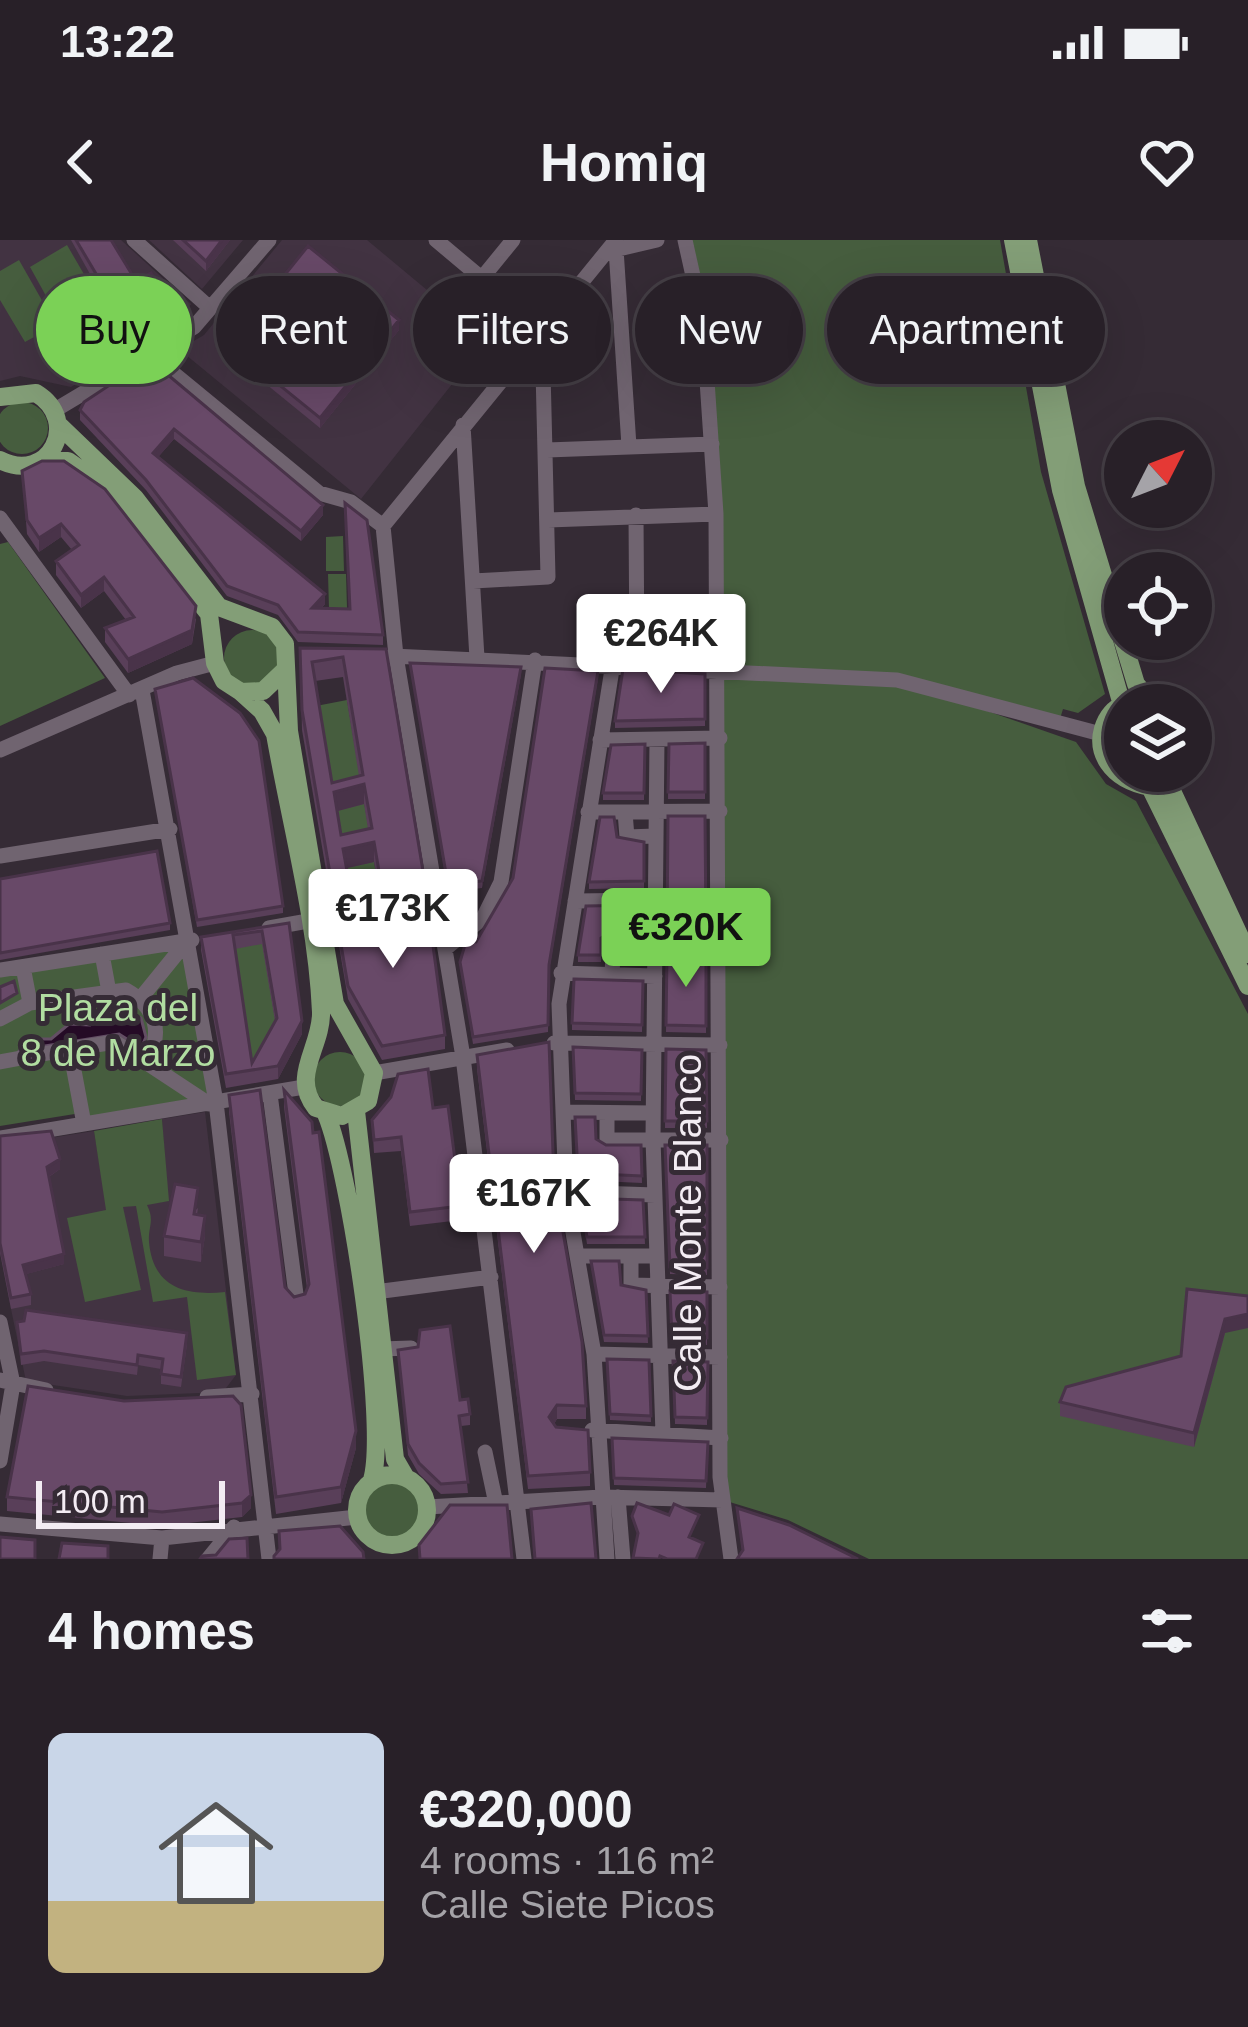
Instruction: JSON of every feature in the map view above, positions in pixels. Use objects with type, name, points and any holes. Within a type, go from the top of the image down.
[{"type":"main road","points":[[1013,240],[1061,490],[1115,684]]},
{"type":"main road","points":[[1028,240],[1076,486],[1136,684]]},
{"type":"main road","points":[[0,398],[36,393],[135,497],[219,607],[280,634],[321,1005],[321,1034],[304,1087],[326,1114],[342,1151],[378,1452],[372,1480],[359,1496],[357,1517],[381,1551],[409,1550],[424,1526],[427,1507],[417,1485],[406,1478],[394,1459],[356,1111]]},
{"type":"main road","points":[[43,461],[56,446],[58,418]]},
{"type":"main road","points":[[0,460],[22,467],[68,461],[114,493],[209,614],[215,658],[224,681],[262,711],[274,734],[334,1004],[374,1073],[368,1101],[356,1111],[326,1114]]},
{"type":"main road","points":[[215,658],[224,633],[252,620]]},
{"type":"main road","points":[[241,692],[273,686],[286,661]]},
{"type":"main road","points":[[1104,730],[1104,754]]},
{"type":"main road","points":[[1169,792],[1248,986]]},
{"type":"main road","points":[[1170,792],[1248,954]]},
{"type":"main road","points":[[310,1059],[338,1045],[359,1052]]},
{"type":"main road","points":[[372,1480],[406,1478]]},
{"type":"street","points":[[134,240],[210,308]]},
{"type":"street","points":[[192,328],[269,240]]},
{"type":"street","points":[[436,240],[480,276]]},
{"type":"street","points":[[484,276],[513,240]]},
{"type":"street","points":[[588,276],[613,247],[658,240]]},
{"type":"street","name":"Calle Monte Blanco","points":[[685,240],[703,321],[716,514],[721,1438],[731,1559]]},
{"type":"street","points":[[613,247],[629,446]]},
{"type":"street","points":[[58,418],[107,384]]},
{"type":"street","points":[[187,384],[320,493],[351,502],[383,526]]},
{"type":"street","points":[[497,384],[383,526],[396,656],[463,1057],[521,1501],[524,1559]]},
{"type":"street","points":[[473,581],[548,578],[544,384]]},
{"type":"street","points":[[463,425],[477,658]]},
{"type":"street","points":[[547,450],[712,444]]},
{"type":"street","points":[[548,520],[716,514]]},
{"type":"street","points":[[636,515],[637,664]]},
{"type":"street","points":[[0,518],[136,692],[170,829],[212,1103],[269,1559]]},
{"type":"street","points":[[286,661],[310,652]]},
{"type":"street","points":[[373,654],[897,680],[1101,734]]},
{"type":"street","points":[[0,750],[215,658]]},
{"type":"street","points":[[445,949],[483,918],[501,882],[535,660]]},
{"type":"street","points":[[613,663],[561,973],[560,1042],[566,1192],[595,1354],[598,1430],[623,1559]]},
{"type":"street","points":[[600,740],[720,738]]},
{"type":"street","points":[[657,740],[653,1139],[663,1434]]},
{"type":"street","points":[[588,812],[720,811]]},
{"type":"street","points":[[626,812],[627,837],[655,836]]},
{"type":"street","points":[[0,856],[170,829]]},
{"type":"street","points":[[575,901],[656,900]]},
{"type":"street","points":[[412,904],[435,901]]},
{"type":"street","points":[[248,931],[342,915]]},
{"type":"street","points":[[0,970],[207,938]]},
{"type":"street","points":[[140,999],[187,941]]},
{"type":"street","points":[[612,976],[614,950],[720,949]]},
{"type":"street","points":[[103,954],[109,992]]},
{"type":"street","points":[[23,967],[30,1004]]},
{"type":"street","points":[[561,973],[655,976]]},
{"type":"street","points":[[0,1019],[30,1004],[126,990],[140,999],[158,1036],[146,1062]]},
{"type":"street","points":[[0,1062],[116,1042],[212,1103]]},
{"type":"street","points":[[541,1045],[720,1045]]},
{"type":"street","points":[[374,1073],[521,1048]]},
{"type":"street","points":[[70,1049],[84,1124]]},
{"type":"street","points":[[0,1138],[304,1087]]},
{"type":"street","points":[[270,1094],[297,1302]]},
{"type":"street","points":[[562,1112],[653,1113]]},
{"type":"street","points":[[607,1113],[607,1140],[721,1140]]},
{"type":"street","points":[[566,1192],[655,1195]]},
{"type":"street","points":[[579,1256],[657,1256]]},
{"type":"street","points":[[631,1256],[631,1285],[720,1287]]},
{"type":"street","points":[[375,1292],[491,1277]]},
{"type":"street","points":[[0,1322],[6,1382],[0,1461]]},
{"type":"street","points":[[382,1349],[411,1348]]},
{"type":"street","points":[[595,1354],[720,1357]]},
{"type":"street","points":[[6,1382],[57,1392]]},
{"type":"street","points":[[188,1399],[251,1394]]},
{"type":"street","points":[[580,1430],[721,1438]]},
{"type":"street","points":[[485,1452],[496,1504]]},
{"type":"street","points":[[607,1559],[610,1497]]},
{"type":"street","points":[[427,1507],[610,1497],[723,1500]]},
{"type":"street","points":[[0,1524],[162,1538],[234,1526],[357,1517]]},
{"type":"street","points":[[208,1559],[234,1526]]},
{"type":"street","points":[[160,1559],[162,1538]]},
{"type":"shaded area","points":[[0,240],[121,240],[160,276],[36,276],[36,379],[20,376],[0,381]]},
{"type":"shaded area","points":[[149,240],[243,240],[202,289]]},
{"type":"shaded area","points":[[282,240],[367,240],[413,278],[413,384],[452,384],[361,499],[221,384],[389,384],[389,276],[252,276]]},
{"type":"shaded area","points":[[216,320],[216,380],[192,360],[192,342]]},
{"type":"shaded area","points":[[113,1010],[141,1018],[146,1037],[141,1048],[119,1034],[20,1050],[30,1039],[51,1039],[69,1024],[90,1025]]},
{"type":"shaded area","points":[[205,1112],[236,1375],[223,1392],[127,1396],[26,1381],[11,1309],[0,1146],[94,1131],[107,1209],[168,1201],[162,1119]]},
{"type":"green space","points":[[685,240],[1000,240],[1006,276],[827,276],[827,384],[1025,384],[1041,472],[1104,695],[1078,713],[1063,709],[1059,722],[921,688],[1076,742],[1104,781],[1104,792],[1120,792],[1136,801],[1248,1014],[1248,1559],[869,1559],[788,1520],[723,1500],[720,669],[706,384],[803,384],[803,276],[693,276]]},
{"type":"green space","points":[[67,245],[85,276],[36,278],[30,267]]},
{"type":"green space","points":[[19,260],[36,290],[36,336],[25,342],[0,300],[0,271]]},
{"type":"green space","points":[[12,404],[32,404],[46,418],[46,438],[32,452],[12,452],[-1,439],[-1,417]]},
{"type":"green space","points":[[343,536],[344,571],[326,571],[326,537]]},
{"type":"green space","points":[[8,542],[105,678],[0,726],[0,544]]},
{"type":"green space","points":[[328,574],[346,574],[347,608],[329,609]]},
{"type":"green space","points":[[252,630],[272,638],[280,658],[272,678],[252,686],[232,678],[224,658],[232,638]]},
{"type":"green space","points":[[347,700],[381,903],[349,908],[316,706]]},
{"type":"green space","points":[[261,935],[277,1031],[252,1076],[232,941]]},
{"type":"green space","name":"Plaza del 8 de Marzo","points":[[187,941],[209,1104],[84,1124],[81,1113],[0,1126],[0,970]]},
{"type":"green space","points":[[340,1052],[359,1060],[367,1079],[359,1098],[340,1106],[321,1098],[313,1079],[321,1060]]},
{"type":"green space","points":[[162,1119],[169,1201],[147,1205],[152,1258],[174,1286],[225,1292],[236,1375],[197,1380],[187,1297],[153,1302],[136,1206],[123,1207],[141,1290],[85,1302],[67,1218],[106,1210],[94,1131]]},
{"type":"green space","points":[[393,1483],[413,1491],[421,1511],[413,1531],[393,1539],[373,1531],[365,1511],[373,1491]]},
{"type":"building","points":[[76,240],[111,240],[133,276],[97,276]]},
{"type":"building","points":[[183,240],[222,240],[206,261]]},
{"type":"building","points":[[308,246],[345,276],[284,276]]},
{"type":"building","points":[[389,312],[399,320],[389,332]]},
{"type":"building","points":[[111,384],[179,384],[323,505],[301,531],[174,429],[153,453],[325,594],[312,608],[350,609],[345,503],[367,520],[383,635],[298,632],[278,605],[227,586],[146,480],[80,410]]},
{"type":"building","points":[[278,384],[347,384],[320,418]]},
{"type":"building","points":[[42,461],[64,461],[105,489],[196,606],[192,630],[128,659],[105,628],[134,617],[104,577],[81,595],[56,561],[79,545],[61,524],[39,538],[27,520],[22,471]]},
{"type":"building","points":[[300,648],[386,649],[423,871],[380,877],[374,842],[343,849],[349,882],[332,885],[302,710]],"holes":[[[343,657],[363,775],[332,783],[312,662]],[[364,784],[372,828],[341,835],[334,792]]]},
{"type":"building","points":[[410,663],[521,667],[482,881],[448,885]]},
{"type":"building","points":[[545,668],[598,671],[549,965],[548,1025],[473,1037],[460,962],[466,941],[476,942],[513,878]]},
{"type":"building","points":[[623,669],[705,674],[705,719],[615,721]]},
{"type":"building","points":[[193,678],[240,713],[259,741],[283,906],[197,920],[155,689]]},
{"type":"building","points":[[705,743],[705,792],[668,792],[669,744]]},
{"type":"building","points":[[645,744],[644,793],[603,793],[611,745]]},
{"type":"building","points":[[668,816],[705,816],[706,930],[667,931]]},
{"type":"building","points":[[600,817],[614,817],[617,837],[644,842],[644,881],[589,882]]},
{"type":"building","points":[[157,851],[170,923],[0,953],[0,879]]},
{"type":"building","points":[[427,901],[445,1035],[382,1046],[348,986],[336,915]]},
{"type":"building","points":[[643,905],[643,931],[612,931],[601,938],[601,955],[578,955],[586,906]]},
{"type":"building","points":[[289,923],[302,1021],[278,1066],[226,1074],[201,937]],"holes":[[[262,931],[277,1018],[252,1063],[233,935]]]},
{"type":"building","points":[[706,954],[706,1026],[666,1025],[667,955]]},
{"type":"building","points":[[574,979],[643,981],[642,1025],[572,1023]]},
{"type":"building","points":[[14,981],[17,993],[0,1003],[0,987]]},
{"type":"building","points":[[549,1042],[554,1180],[582,1342],[586,1406],[557,1405],[549,1417],[556,1427],[588,1430],[590,1472],[528,1476],[477,1055]]},
{"type":"building","points":[[573,1047],[642,1050],[641,1094],[575,1093]]},
{"type":"building","points":[[666,1049],[706,1050],[707,1121],[665,1121]]},
{"type":"building","points":[[428,1069],[433,1108],[448,1106],[461,1206],[410,1212],[401,1137],[374,1140],[372,1120],[391,1097],[398,1074]]},
{"type":"building","points":[[260,1090],[285,1287],[294,1297],[305,1294],[309,1284],[284,1090],[312,1122],[313,1133],[319,1132],[356,1431],[341,1487],[276,1497],[229,1095]]},
{"type":"building","points":[[575,1117],[595,1117],[596,1139],[606,1145],[641,1145],[642,1176],[578,1173]]},
{"type":"building","points":[[51,1131],[60,1159],[47,1167],[64,1254],[23,1265],[31,1294],[11,1298],[0,1243],[0,1136]]},
{"type":"building","points":[[665,1145],[707,1145],[707,1268],[670,1267]]},
{"type":"building","points":[[175,1184],[198,1188],[194,1214],[205,1216],[201,1242],[164,1236]]},
{"type":"building","points":[[580,1198],[643,1200],[645,1237],[587,1237]]},
{"type":"building","points":[[591,1261],[619,1261],[621,1285],[646,1290],[648,1336],[604,1335]]},
{"type":"building","points":[[1187,1289],[1248,1296],[1248,1314],[1225,1319],[1194,1433],[1060,1402],[1066,1387],[1181,1356]]},
{"type":"building","points":[[670,1291],[707,1292],[707,1338],[672,1337]]},
{"type":"building","points":[[26,1310],[187,1333],[181,1377],[161,1374],[163,1359],[138,1355],[137,1365],[44,1351],[21,1354],[17,1322],[24,1321]]},
{"type":"building","points":[[450,1326],[460,1400],[468,1399],[470,1414],[459,1416],[468,1482],[441,1484],[419,1463],[408,1444],[398,1350],[418,1347],[420,1330]]},
{"type":"building","points":[[607,1359],[649,1360],[651,1416],[610,1414]]},
{"type":"building","points":[[673,1361],[708,1362],[707,1418],[675,1417]]},
{"type":"building","points":[[28,1386],[124,1401],[233,1396],[241,1405],[251,1495],[242,1503],[162,1512],[7,1497]]},
{"type":"building","points":[[612,1438],[708,1442],[706,1481],[614,1478]]},
{"type":"building","points":[[591,1503],[596,1559],[535,1559],[531,1509]]},
{"type":"building","points":[[637,1503],[669,1515],[674,1504],[699,1515],[689,1537],[703,1543],[696,1559],[633,1558],[638,1533],[632,1516]]},
{"type":"building","points":[[450,1505],[507,1505],[512,1559],[420,1559],[419,1545]]},
{"type":"building","points":[[737,1508],[789,1525],[858,1559],[737,1559],[743,1550]]},
{"type":"building","points":[[340,1526],[364,1559],[274,1559],[280,1549],[279,1531]]},
{"type":"building","points":[[0,1537],[35,1540],[35,1559],[0,1559]]},
{"type":"building","points":[[247,1538],[248,1559],[200,1559],[216,1555],[229,1539]]},
{"type":"building","points":[[62,1543],[108,1546],[108,1559],[59,1559]]}]
